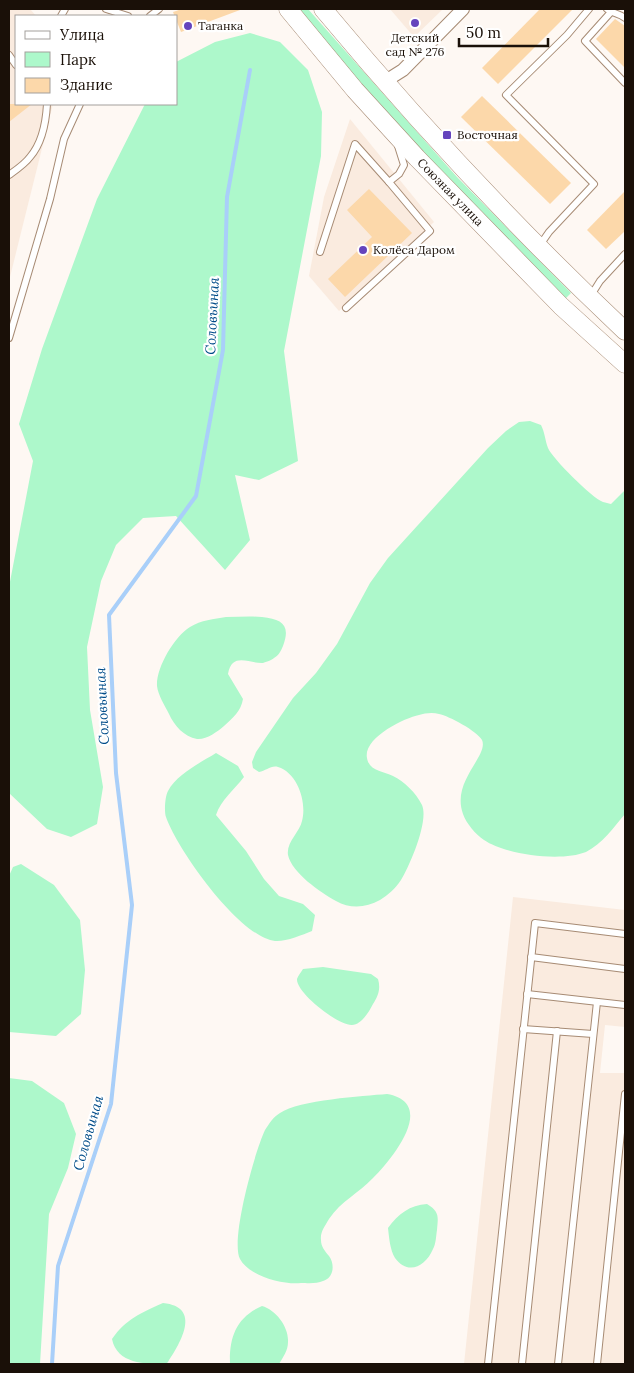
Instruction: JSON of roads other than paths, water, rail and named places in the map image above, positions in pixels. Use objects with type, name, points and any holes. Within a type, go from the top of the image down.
[{"type":"main road","name":"Союзная улица","points":[[288,9],[355,90],[394,133],[561,306],[625,364]]},
{"type":"main road","name":"Союзная улица","points":[[324,9],[384,82],[538,248],[625,331]]},
{"type":"street","points":[[384,82],[403,70],[463,9]]},
{"type":"lane","points":[[106,9],[125,15]]},
{"type":"lane","points":[[538,248],[549,232],[594,184],[506,95],[590,9]]},
{"type":"lane","points":[[625,18],[620,13],[609,10],[585,41],[625,83]]},
{"type":"lane","points":[[9,175],[30,157],[41,138],[47,105]]},
{"type":"lane","points":[[9,338],[11,321],[50,198],[64,139],[80,105]]},
{"type":"lane","points":[[390,182],[400,174],[404,164],[394,133]]},
{"type":"lane","points":[[320,252],[355,144],[390,182],[430,231],[346,308]]},
{"type":"lane","points":[[590,298],[600,282],[625,254]]},
{"type":"lane","points":[[488,1364],[535,923],[625,934]]},
{"type":"lane","points":[[531,957],[625,969]]},
{"type":"lane","points":[[527,994],[625,1005]]},
{"type":"lane","points":[[558,1364],[597,1002]]},
{"type":"lane","points":[[524,1029],[593,1034]]},
{"type":"lane","points":[[522,1364],[557,1031]]},
{"type":"lane","points":[[597,1364],[625,1094]]},
{"type":"waterway","name":"Соловьиная","points":[[52,1364],[58,1266],[111,1104],[132,905],[116,773],[109,615],[196,496],[223,350],[227,197],[250,70]]},
{"type":"place","name":"Детский сад № 276","points":[[415,23]]},
{"type":"place","name":"Таганка","points":[[188,26]]},
{"type":"place","name":"Восточная","points":[[447,135]]},
{"type":"place","name":"Колёса Даром","points":[[363,250]]}]
